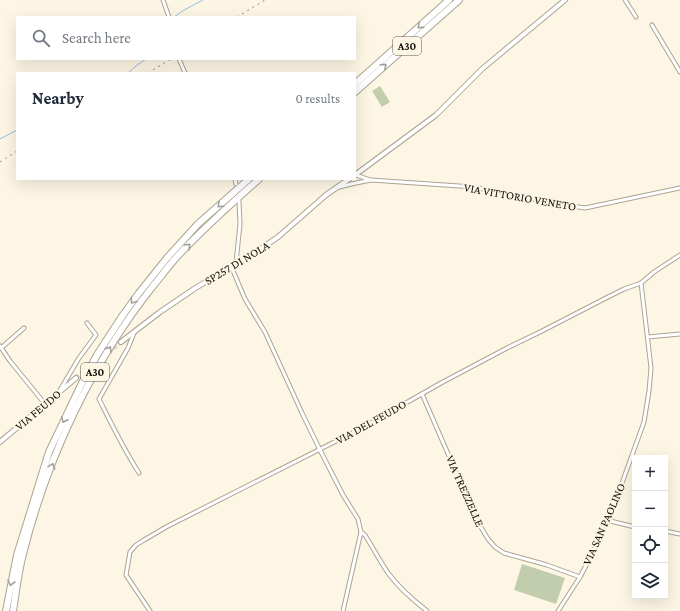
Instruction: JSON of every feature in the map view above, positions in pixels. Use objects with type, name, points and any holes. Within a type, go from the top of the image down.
[{"type":"highway","name":"A30","points":[[356,83],[449,0]]},
{"type":"highway","name":"A30","points":[[356,91],[459,0]]},
{"type":"highway","name":"A30","points":[[6,611],[17,555],[49,452],[97,355],[123,315],[167,258],[198,224],[248,180]]},
{"type":"highway","name":"A30","points":[[13,611],[23,556],[38,504],[56,454],[86,387],[127,321],[173,261],[203,230],[258,180]]},
{"type":"street","points":[[163,0],[169,16]]},
{"type":"street","points":[[356,174],[436,115],[475,75],[564,0]]},
{"type":"street","points":[[625,0],[636,17]]},
{"type":"street","points":[[652,26],[680,72]]},
{"type":"street","points":[[179,60],[185,72]]},
{"type":"street","points":[[364,169],[362,174],[365,178]]},
{"type":"street","points":[[356,175],[371,180]]},
{"type":"street","points":[[234,180],[236,184]]},
{"type":"street","name":"SP257 DI NOLA","points":[[121,342],[160,312],[194,289],[278,237],[313,206],[347,180]]},
{"type":"street","name":"VIA VITTORIO VENETO","points":[[335,188],[371,180],[474,187],[585,208],[680,188]]},
{"type":"street","points":[[236,263],[240,224],[239,201]]},
{"type":"street","points":[[422,394],[448,379],[594,304],[624,289],[641,283],[654,272],[680,255]]},
{"type":"street","points":[[231,266],[246,299],[265,332],[320,450],[343,495],[358,519],[361,532],[343,611]]},
{"type":"street","name":"VIA SAN PAOLINO","points":[[558,611],[580,578],[593,552],[622,483],[644,422],[651,368],[641,283]]},
{"type":"street","points":[[59,392],[79,358],[96,335],[87,323]]},
{"type":"street","points":[[24,328],[0,347],[45,404]]},
{"type":"street","points":[[135,331],[128,348],[99,399],[115,433],[139,473]]},
{"type":"street","points":[[648,337],[680,334]]},
{"type":"street","name":"VIA FEUDO","points":[[0,442],[76,378]]},
{"type":"street","name":"VIA DEL FEUDO","points":[[150,611],[126,575],[130,552],[136,545],[168,526],[362,428],[422,394]]},
{"type":"street","name":"VIA TREZZELLE","points":[[422,394],[470,509],[488,539],[495,547],[504,553],[547,565],[580,578]]},
{"type":"street","points":[[606,520],[632,525]]},
{"type":"street","points":[[361,532],[365,535],[388,574],[396,584],[427,611]]},
{"type":"street","points":[[668,532],[680,534]]},
{"type":"green space","points":[[380,86],[390,102],[382,107],[372,91]]},
{"type":"green space","points":[[522,564],[565,578],[556,604],[514,590]]},
{"type":"waterway","points":[[175,16],[203,0]]},
{"type":"waterway","points":[[129,72],[145,60]]},
{"type":"waterway","points":[[0,139],[16,131]]},
{"type":"tunnel","points":[[109,352],[121,342]]},
{"type":"tunnel","points":[[76,378],[88,368]]},
{"type":"railway","points":[[239,16],[265,0]]},
{"type":"railway","points":[[150,72],[169,60]]},
{"type":"railway","points":[[0,162],[16,152]]}]
